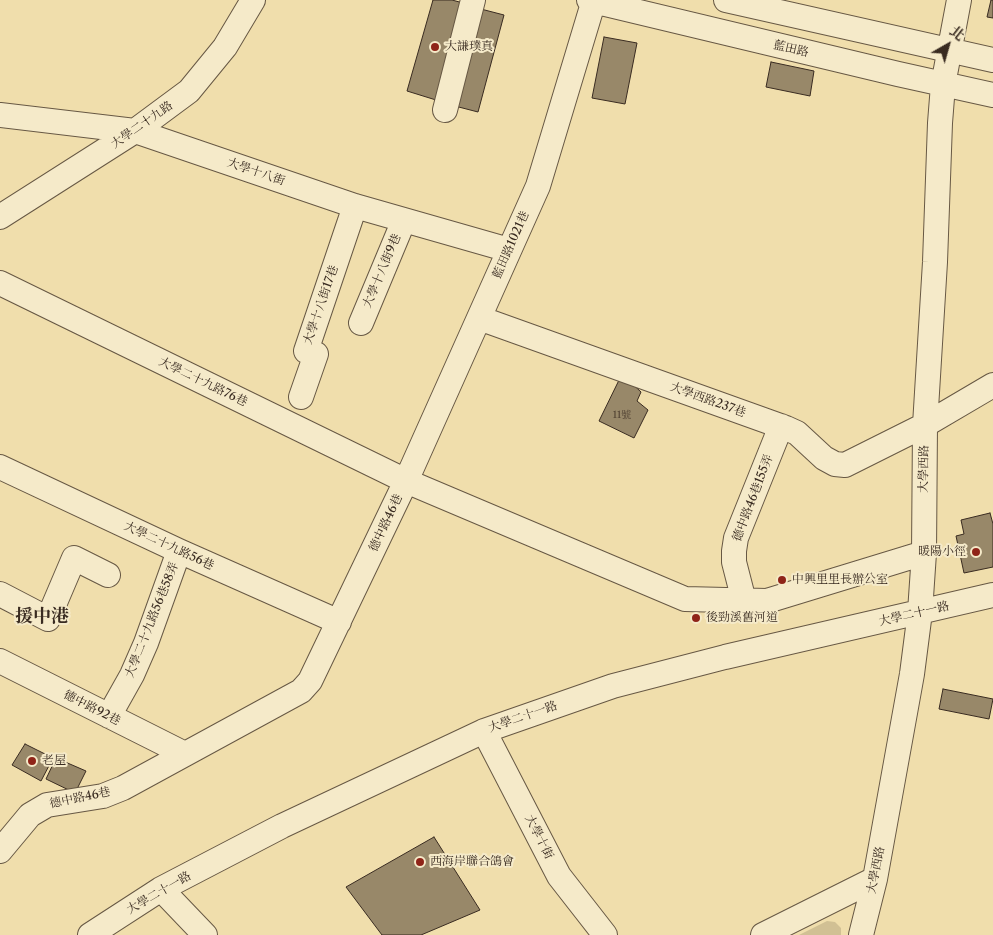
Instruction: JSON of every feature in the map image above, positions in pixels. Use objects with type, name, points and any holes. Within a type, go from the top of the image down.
[{"type":"street","name":"大學二十九路","points":[[0,217],[135,131],[189,91],[225,47],[253,0]]},
{"type":"street","points":[[445,110],[474,0]]},
{"type":"street","name":"藍田路","points":[[592,0],[993,95]]},
{"type":"street","name":"藍田路1021巷","points":[[406,481],[538,186],[592,0]]},
{"type":"street","points":[[726,0],[993,60]]},
{"type":"street","name":"大學西路","points":[[861,935],[875,879],[913,668],[920,612],[924,553],[925,425],[944,84],[959,0]]},
{"type":"street","name":"大學十八街","points":[[0,115],[135,131],[355,206],[509,250]]},
{"type":"street","name":"大學十八街17巷","points":[[301,397],[316,354],[306,351],[355,206]]},
{"type":"street","name":"大學十八街9巷","points":[[361,323],[404,220]]},
{"type":"street","name":"大學二十九路76巷","points":[[0,283],[406,481]]},
{"type":"street","name":"大學西路237巷","points":[[479,318],[781,426],[797,433],[834,464],[845,465],[925,425],[993,385]]},
{"type":"street","name":"德中路46巷155弄","points":[[744,601],[734,562],[735,545],[781,426]]},
{"type":"street","name":"大學二十九路56巷","points":[[0,467],[179,551],[339,622]]},
{"type":"street","name":"德中路46巷","points":[[2,846],[30,815],[47,805],[103,796],[123,788],[301,691],[310,681],[406,481],[685,599],[768,601],[924,553]]},
{"type":"street","name":"大學二十九路56巷58弄","points":[[109,716],[132,675],[146,643],[179,551]]},
{"type":"street","points":[[0,594],[48,619],[74,558],[108,575]]},
{"type":"street","name":"大學二十一路","points":[[90,935],[161,889],[282,826],[484,731],[613,686],[725,657],[993,595]]},
{"type":"street","name":"德中路92巷","points":[[0,661],[185,754]]},
{"type":"street","name":"大學十街","points":[[484,731],[559,876],[605,935]]},
{"type":"street","points":[[763,935],[875,879]]},
{"type":"street","points":[[161,889],[205,935]]},
{"type":"shaded area","points":[[827,921],[835,922],[841,928],[841,935],[799,935]]},
{"type":"building","name":"大謙璞真","points":[[433,0],[452,0],[463,3],[436,100],[407,91]]},
{"type":"building","points":[[991,0],[993,0],[993,18],[987,17]]},
{"type":"building","name":"大謙璞真","points":[[477,8],[504,15],[478,112],[451,105]]},
{"type":"building","points":[[604,37],[637,43],[625,104],[592,98]]},
{"type":"building","points":[[771,62],[814,71],[810,96],[766,87]]},
{"type":"building","points":[[622,374],[641,392],[637,401],[648,410],[634,438],[599,421]]},
{"type":"building","name":"暖陽小徑","points":[[990,513],[993,524],[993,567],[964,573],[956,536],[964,534],[961,520]]},
{"type":"building","points":[[943,689],[993,699],[989,719],[939,709]]},
{"type":"building","name":"老屋","points":[[25,744],[53,758],[41,781],[12,765]]},
{"type":"building","name":"老屋","points":[[56,758],[86,771],[75,793],[46,779]]},
{"type":"building","name":"西海岸聯合鴿會","points":[[434,837],[480,910],[421,935],[382,935],[346,887]]},
{"type":"place","name":"大謙璞真","points":[[435,47]]},
{"type":"place","name":"暖陽小徑","points":[[976,552]]},
{"type":"place","name":"中興里里長辦公室","points":[[782,580]]},
{"type":"place","name":"後勁溪舊河道","points":[[696,618]]},
{"type":"place","name":"老屋","points":[[32,761]]},
{"type":"place","name":"西海岸聯合鴿會","points":[[420,862]]},
{"type":"district","name":"援中港","points":[[42,617]]}]
